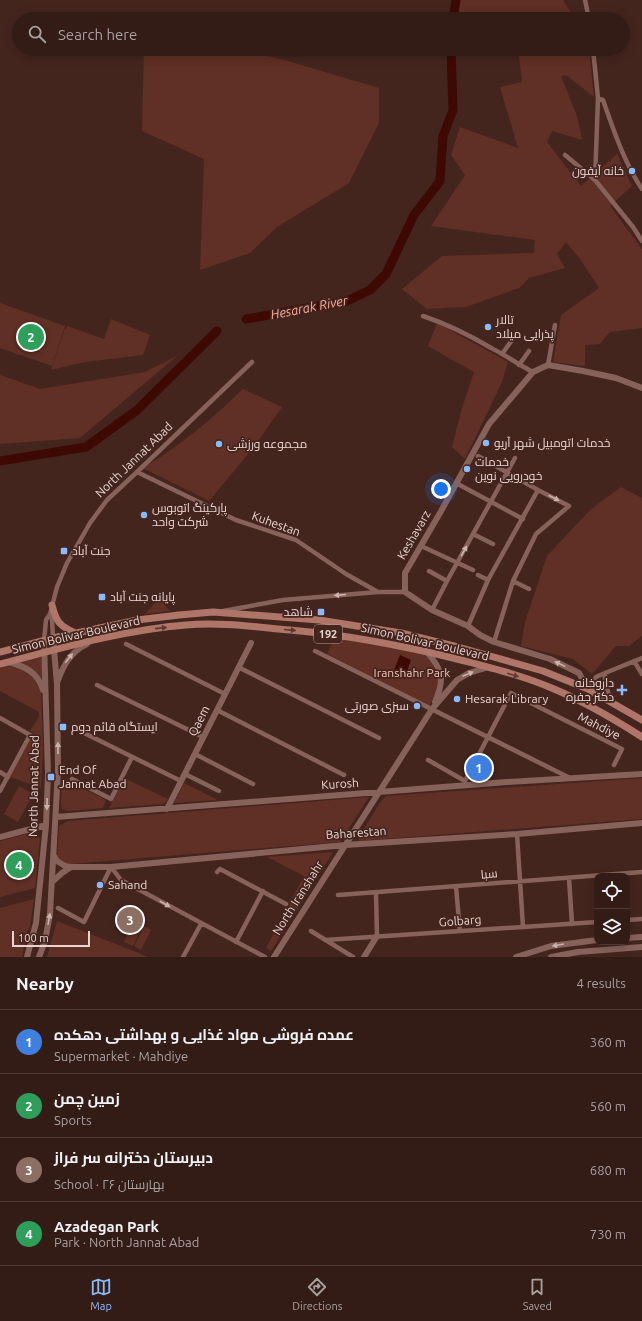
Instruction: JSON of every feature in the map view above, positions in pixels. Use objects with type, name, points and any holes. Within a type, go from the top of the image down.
[{"type":"main road","points":[[52,606],[58,623],[75,633]]},
{"type":"main road","name":"Simon Bolivar Boulevard","points":[[0,652],[75,633],[137,620],[179,614],[213,612],[319,620],[401,633],[458,646],[530,667],[588,689],[642,720]]},
{"type":"main road","name":"Simon Bolivar Boulevard","points":[[4,663],[120,634],[188,625],[229,624],[354,637],[426,651],[490,667],[530,680],[554,689],[604,713],[642,737]]},
{"type":"street","points":[[585,0],[588,12]]},
{"type":"street","points":[[594,56],[598,98],[594,180]]},
{"type":"street","points":[[598,98],[603,100],[625,158],[633,176],[642,189]]},
{"type":"street","points":[[565,155],[594,180],[633,227],[642,241]]},
{"type":"street","points":[[423,316],[457,330],[533,372]]},
{"type":"street","points":[[555,325],[548,365],[616,378],[642,388]]},
{"type":"street","points":[[502,354],[515,336]]},
{"type":"street","points":[[519,365],[529,351]]},
{"type":"street","name":"North Jannat Abad","points":[[27,957],[36,923],[46,825],[48,774],[44,641],[46,620],[50,614],[57,587],[67,563],[90,523],[107,500],[252,362]]},
{"type":"street","name":"Keshavarz","points":[[405,592],[405,573],[489,424],[533,372],[548,365]]},
{"type":"street","points":[[478,456],[569,506],[536,534],[513,581],[494,642]]},
{"type":"street","points":[[432,610],[515,458]]},
{"type":"street","name":"Kuhestan","points":[[137,472],[236,520],[296,540],[346,574],[378,592],[405,592]]},
{"type":"street","points":[[456,483],[523,519]]},
{"type":"street","points":[[468,626],[488,580],[538,490]]},
{"type":"street","points":[[473,534],[493,544]]},
{"type":"street","points":[[421,546],[473,570]]},
{"type":"street","points":[[429,571],[447,581]]},
{"type":"street","points":[[478,575],[488,580]]},
{"type":"street","points":[[513,581],[529,588]]},
{"type":"street","points":[[213,612],[283,600],[378,592]]},
{"type":"street","points":[[405,592],[432,610],[468,626],[480,636],[494,642],[550,659],[580,673],[588,689],[596,678],[642,658]]},
{"type":"street","name":"North Jannat Abad","points":[[39,957],[45,941],[50,914],[58,770],[57,684],[52,638],[52,619],[50,614]]},
{"type":"street","points":[[57,684],[69,657],[92,641]]},
{"type":"street","name":"Qaem","points":[[167,809],[251,643]]},
{"type":"street","points":[[126,644],[225,694]]},
{"type":"street","points":[[315,650],[572,779]]},
{"type":"street","points":[[426,651],[436,665],[441,677],[441,688],[432,709]]},
{"type":"street","points":[[634,661],[642,674]]},
{"type":"street","points":[[4,663],[22,666],[30,670],[39,680],[45,696]]},
{"type":"street","points":[[238,667],[379,738]]},
{"type":"street","points":[[432,709],[457,680],[469,673],[490,667]]},
{"type":"street","points":[[606,673],[605,682],[611,701]]},
{"type":"street","points":[[97,685],[203,737]]},
{"type":"street","name":"Mahdiye","points":[[428,760],[465,781],[512,693],[622,749],[614,765]]},
{"type":"street","name":"North Iranshahr","points":[[274,957],[432,709]]},
{"type":"street","points":[[217,710],[344,775]]},
{"type":"street","points":[[0,718],[30,735],[0,791]]},
{"type":"street","points":[[78,730],[181,781]]},
{"type":"street","points":[[195,754],[253,784]]},
{"type":"street","points":[[72,779],[111,799],[132,757]]},
{"type":"street","points":[[0,772],[8,776]]},
{"type":"street","name":"Kurosh","points":[[56,817],[642,773]]},
{"type":"street","points":[[185,774],[219,791]]},
{"type":"street","name":"Baharestan","points":[[71,868],[111,866],[345,845],[516,834],[642,823]]},
{"type":"street","points":[[0,837],[46,825]]},
{"type":"street","points":[[516,834],[523,927]]},
{"type":"street","points":[[54,856],[57,861],[71,868]]},
{"type":"street","points":[[58,908],[84,922],[111,866],[121,880],[265,957]]},
{"type":"street","points":[[52,882],[62,873],[71,868]]},
{"type":"street","points":[[217,872],[220,869],[286,904]]},
{"type":"street","name":"سبا","points":[[338,895],[642,872]]},
{"type":"street","points":[[569,878],[572,924]]},
{"type":"street","points":[[456,887],[460,931]]},
{"type":"street","points":[[236,942],[263,892]]},
{"type":"street","points":[[364,957],[377,936],[376,893]]},
{"type":"street","points":[[630,920],[642,919]]},
{"type":"street","name":"Golbarg","points":[[325,940],[594,922]]},
{"type":"street","points":[[183,957],[201,924]]},
{"type":"street","points":[[311,931],[353,957]]},
{"type":"street","points":[[630,938],[642,937]]},
{"type":"street","points":[[516,957],[551,946],[594,940]]},
{"type":"street","points":[[551,957],[578,952],[642,947]]},
{"type":"green space","points":[[458,0],[563,0],[571,12],[457,12]]},
{"type":"green space","points":[[144,56],[268,56],[379,88],[379,123],[349,183],[277,227],[250,253],[200,270],[204,159],[142,131]]},
{"type":"green space","points":[[519,56],[590,56],[594,97],[566,75],[561,76],[577,116],[582,140],[552,131],[547,142],[581,186],[617,154],[632,186],[610,206],[642,249],[642,328],[610,332],[600,344],[585,345],[585,366],[553,362],[561,315],[599,288],[580,259],[566,242],[557,254],[565,268],[529,278],[519,288],[466,307],[427,309],[402,289],[442,256],[534,253],[535,240],[431,226],[465,175],[451,155],[460,127],[518,148],[500,87],[522,82]]},
{"type":"green space","points":[[0,303],[65,326],[52,366],[0,348]]},
{"type":"green space","points":[[111,319],[150,335],[143,355],[85,362],[51,370],[67,326],[104,339]]},
{"type":"green space","points":[[437,323],[508,362],[502,382],[465,459],[452,447],[462,408],[474,372],[428,346]]},
{"type":"green space","points":[[177,356],[80,438],[0,444],[0,375],[40,389],[145,372]]},
{"type":"green space","name":"مجموعه ورزشی","points":[[243,389],[282,407],[254,447],[209,501],[143,468],[170,451],[195,432]]},
{"type":"green space","points":[[621,487],[642,498],[642,636],[629,646],[616,646],[592,674],[573,659],[521,646],[525,622],[547,556],[590,510]]},
{"type":"green space","points":[[162,595],[164,604],[170,611],[145,614]]},
{"type":"green space","name":"Iranshahr Park","points":[[334,638],[418,653],[426,656],[431,661],[438,676],[439,688],[429,706],[327,654]]},
{"type":"green space","points":[[41,657],[42,665],[43,683],[17,663]]},
{"type":"green space","points":[[7,666],[22,668],[37,681],[41,691],[43,747],[41,788],[10,777],[33,733],[30,731],[39,717],[39,712],[0,691],[0,668]]},
{"type":"green space","points":[[62,778],[104,799],[106,801],[103,808],[68,811],[62,809]]},
{"type":"green space","points":[[124,778],[168,799],[164,804],[109,808]]},
{"type":"green space","points":[[642,778],[642,819],[359,841],[359,837],[381,801],[386,796]]},
{"type":"green space","points":[[184,783],[218,800],[174,803]]},
{"type":"green space","points":[[19,786],[33,794],[18,822],[4,814]]},
{"type":"green space","points":[[369,797],[340,842],[70,864],[64,863],[57,857],[59,826],[68,821]]},
{"type":"green space","points":[[31,833],[40,838],[35,888],[0,897],[0,841]]},
{"type":"green space","points":[[333,852],[271,951],[266,948],[304,876],[267,857]]},
{"type":"green space","points":[[34,899],[30,927],[27,933],[22,957],[0,957],[0,908]]},
{"type":"green space","points":[[135,919],[144,923],[133,946],[124,942]]},
{"type":"green space","points":[[57,921],[149,957],[47,957]]},
{"type":"green space","points":[[144,926],[151,930],[141,950],[134,946]]},
{"type":"shaded area","points":[[400,655],[411,660],[406,674],[394,670]]},
{"type":"waterway","name":"Hesarak River","points":[[454,12],[456,0]]},
{"type":"waterway","name":"Hesarak River","points":[[246,319],[347,301],[370,290],[386,274],[414,215],[440,181],[443,136],[453,110],[451,56]]},
{"type":"waterway","name":"Hesarak River","points":[[0,461],[86,447],[136,411],[217,331]]},
{"type":"place","name":"خانه آیفون","points":[[632,171]]},
{"type":"place","name":"تالار پذرایی میلاد","points":[[488,327]]},
{"type":"place","name":"زمین چمن","points":[[31,337]]},
{"type":"place","name":"خدمات اتومبیل شهر آریو","points":[[486,443]]},
{"type":"place","name":"مجموعه ورزشی","points":[[219,444]]},
{"type":"place","name":"خدمات خودرویی نوین","points":[[467,469]]},
{"type":"place","name":"پارکینگ اتوبوس شرکت واحد","points":[[144,515]]},
{"type":"place","name":"جنت آباد","points":[[64,551]]},
{"type":"place","name":"پایانه جنت آباد","points":[[102,597]]},
{"type":"place","name":"شاهد","points":[[321,612]]},
{"type":"place","name":"داروخانه دکتر جفره","points":[[622,690]]},
{"type":"place","name":"Hesarak Library","points":[[457,699]]},
{"type":"place","name":"سبزی صورتی","points":[[417,706]]},
{"type":"place","name":"ایستگاه قائم دوم","points":[[63,727]]},
{"type":"place","name":"عمده فروشی مواد غذایی و بهداشتی دهکده","points":[[479,768]]},
{"type":"place","name":"End Of Jannat Abad","points":[[51,777]]},
{"type":"place","name":"Azadegan Park","points":[[19,865]]},
{"type":"place","name":"Sahand","points":[[100,885]]},
{"type":"place","name":"دبیرستان دخترانه سر فراز","points":[[130,920]]}]
